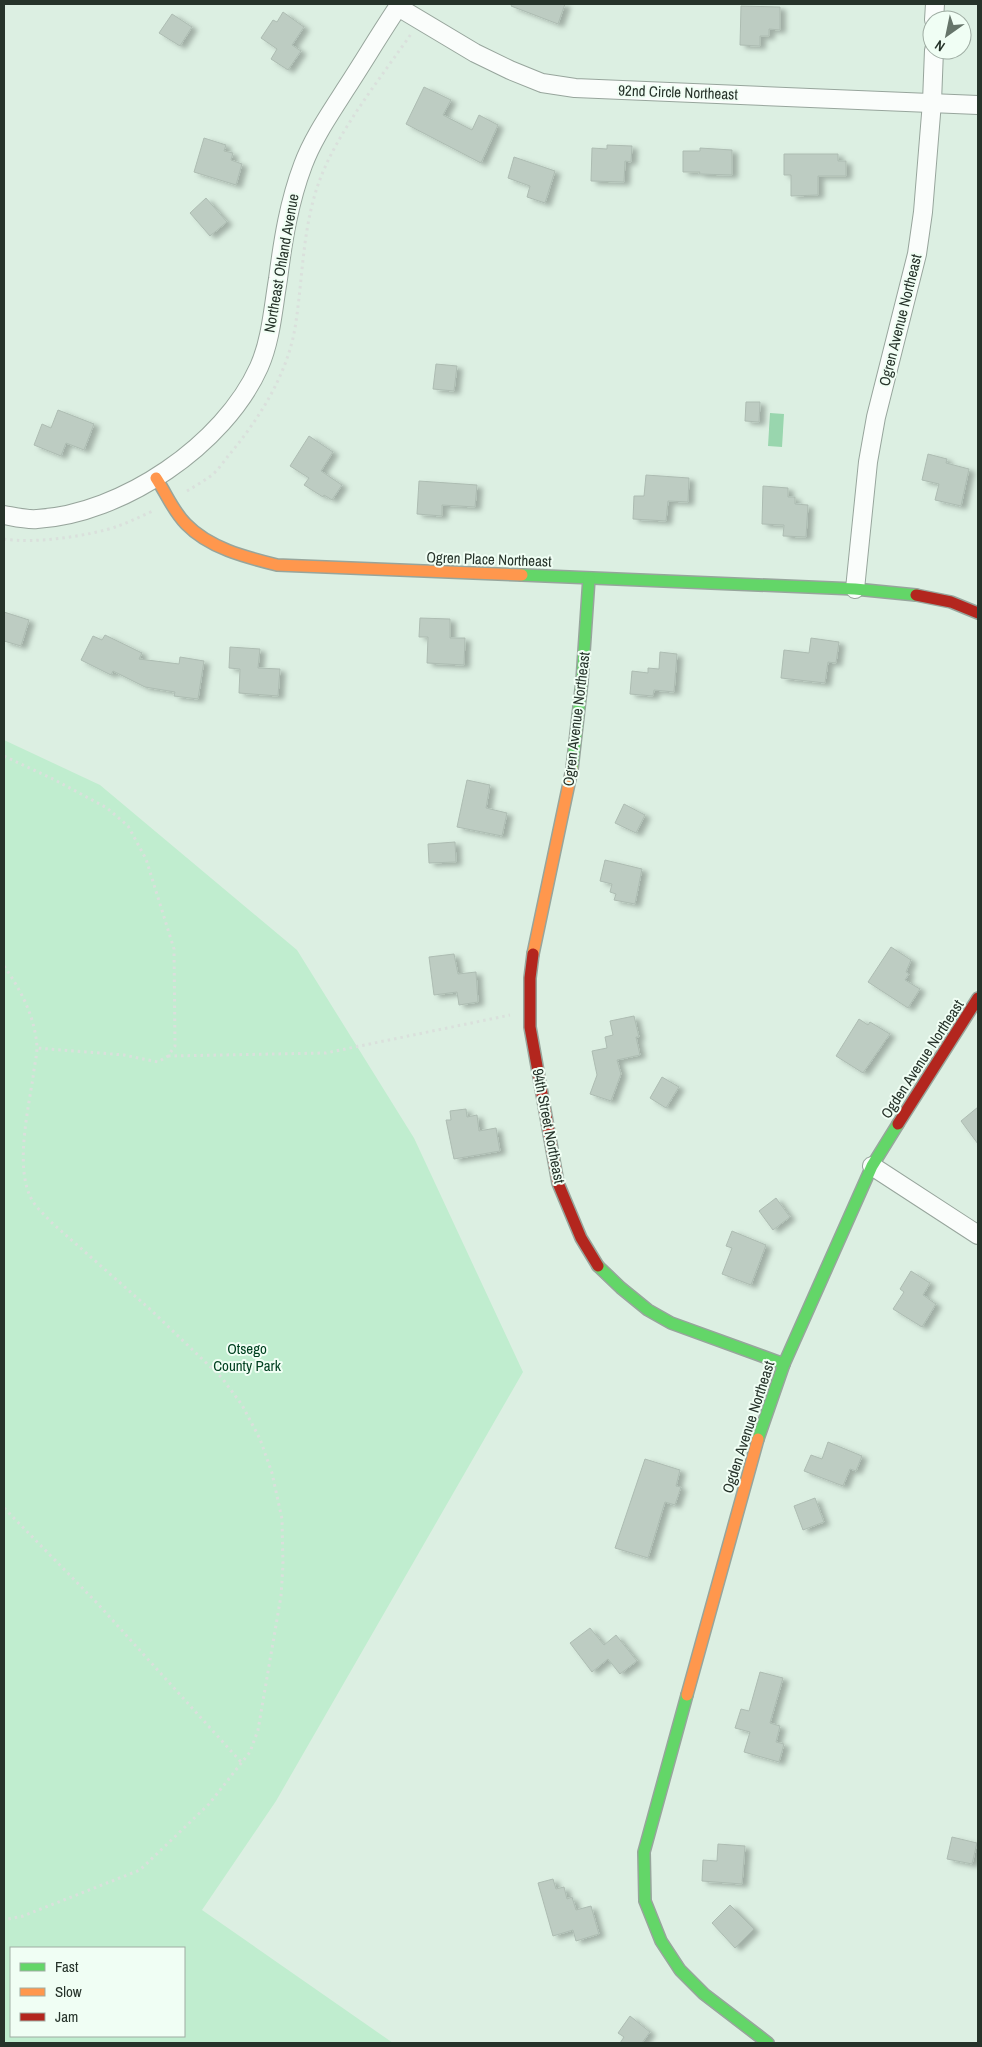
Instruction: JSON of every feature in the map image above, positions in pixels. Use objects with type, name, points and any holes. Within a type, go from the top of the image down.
[{"type":"street","name":"92nd Circle Northeast","points":[[399,5],[474,53],[542,83],[575,88],[978,105]]},
{"type":"street","name":"Northeast Ohland Avenue","points":[[4,515],[36,519],[74,514],[111,500],[156,478],[196,449],[228,416],[259,367],[271,327],[289,210],[304,162],[318,133],[399,5]]},
{"type":"street","name":"Ogren Avenue Northeast","points":[[855,589],[868,462],[876,417],[917,254],[923,212],[934,60]]},
{"type":"street","name":"Ogren Place Northeast","points":[[156,478],[187,525],[205,538],[248,559],[277,565],[855,589],[939,599],[959,604],[978,613]]},
{"type":"street","name":"Ogren Avenue Northeast","points":[[552,858],[573,764],[582,681],[589,578]]},
{"type":"street","name":"94th Street Northeast","points":[[552,858],[534,942],[530,978],[530,1027],[558,1183],[581,1238],[599,1266],[621,1288],[648,1310],[671,1323],[784,1364]]},
{"type":"street","name":"Ogden Avenue Northeast","points":[[768,2043],[704,1994],[680,1970],[661,1941],[645,1901],[644,1852],[736,1513],[757,1441],[784,1364],[872,1166],[978,998]]},
{"type":"street","points":[[872,1166],[978,1235]]},
{"type":"path","points":[[184,493],[214,474],[243,438],[263,408],[279,378],[291,347],[295,329],[307,226],[319,182],[333,152],[352,120],[415,28]]},
{"type":"path","points":[[4,539],[18,542],[69,537],[116,527],[159,508]]},
{"type":"path","points":[[4,756],[55,780],[107,808],[128,826],[146,859],[174,949],[175,1046],[168,1056],[158,1062],[124,1055],[37,1048]]},
{"type":"path","points":[[4,966],[32,1017],[37,1048],[25,1144],[24,1173],[30,1196],[36,1206],[51,1222],[152,1311],[222,1378],[242,1405],[260,1439],[272,1473],[282,1519],[283,1565],[281,1596],[258,1730],[250,1752],[209,1804],[140,1870],[23,1916],[4,1920]]},
{"type":"path","points":[[168,1056],[326,1053],[530,1011]]},
{"type":"path","points":[[4,1508],[97,1603],[241,1762]]},
{"type":"green space","name":"Otsego County Park","points":[[4,740],[100,785],[297,950],[414,1138],[523,1372],[276,1801],[202,1910],[393,2043],[4,2043]]},
{"type":"shaded area","points":[[770,413],[784,414],[782,447],[768,446]]},
{"type":"building","points":[[512,4],[565,4],[558,24],[511,6]]},
{"type":"building","points":[[741,6],[780,7],[780,30],[769,29],[769,36],[760,36],[760,46],[740,45]]},
{"type":"building","points":[[283,12],[304,27],[292,45],[301,51],[288,70],[271,59],[277,49],[261,38],[273,20],[277,22]]},
{"type":"building","points":[[172,14],[192,27],[180,46],[159,33]]},
{"type":"building","points":[[424,87],[451,100],[443,115],[472,130],[479,115],[498,125],[481,163],[406,124]]},
{"type":"building","points":[[204,138],[226,145],[224,151],[233,153],[231,160],[242,164],[236,185],[194,172]]},
{"type":"building","points":[[607,145],[632,146],[631,162],[625,161],[624,182],[591,181],[592,148],[607,149]]},
{"type":"building","points":[[700,148],[732,150],[732,175],[683,172],[683,151],[700,151]]},
{"type":"building","points":[[784,154],[838,154],[838,161],[846,161],[846,176],[818,176],[818,195],[791,196],[791,175],[784,175]]},
{"type":"building","points":[[514,157],[555,171],[545,203],[527,197],[530,186],[508,178]]},
{"type":"building","points":[[206,198],[227,222],[210,236],[190,213]]},
{"type":"building","points":[[436,364],[457,366],[454,391],[433,389]]},
{"type":"building","points":[[746,402],[760,402],[759,422],[745,421]]},
{"type":"building","points":[[58,410],[94,424],[84,450],[66,443],[61,456],[34,445],[42,424],[51,428]]},
{"type":"building","points":[[309,436],[333,452],[321,471],[342,485],[332,500],[324,495],[323,497],[304,485],[309,478],[290,466]]},
{"type":"building","points":[[928,454],[947,459],[946,463],[969,469],[961,506],[935,500],[939,484],[922,480]]},
{"type":"building","points":[[646,475],[689,478],[688,502],[668,501],[666,521],[633,519],[634,496],[644,496]]},
{"type":"building","points":[[419,481],[477,485],[475,507],[442,505],[442,516],[417,514]]},
{"type":"building","points":[[763,486],[788,488],[788,497],[795,497],[795,504],[808,505],[806,537],[783,536],[784,525],[762,524]]},
{"type":"building","points":[[4,612],[29,620],[21,646],[4,641]]},
{"type":"building","points":[[420,618],[450,619],[450,638],[465,638],[464,665],[427,663],[428,637],[419,637]]},
{"type":"building","points":[[105,635],[142,653],[139,659],[179,664],[180,657],[204,661],[198,699],[174,696],[175,692],[145,687],[113,671],[111,675],[81,660],[93,636],[102,640]]},
{"type":"building","points":[[811,638],[839,642],[836,663],[828,662],[825,683],[781,678],[784,650],[809,653]]},
{"type":"building","points":[[230,647],[260,649],[258,668],[280,669],[278,696],[239,693],[240,669],[229,668]]},
{"type":"building","points":[[660,652],[677,654],[674,692],[654,690],[653,696],[630,694],[632,671],[648,673],[648,668],[659,669]]},
{"type":"building","points":[[467,780],[490,785],[486,808],[507,813],[502,836],[457,827]]},
{"type":"building","points":[[624,804],[645,815],[636,833],[615,823]]},
{"type":"building","points":[[455,842],[456,862],[429,863],[428,844]]},
{"type":"building","points":[[605,860],[642,869],[635,904],[614,900],[616,894],[610,892],[612,884],[600,881]]},
{"type":"building","points":[[891,947],[911,960],[906,972],[909,974],[905,980],[920,989],[908,1008],[868,982]]},
{"type":"building","points":[[454,954],[458,974],[476,972],[478,1002],[459,1005],[457,992],[434,995],[429,957]]},
{"type":"building","points":[[634,1016],[639,1037],[636,1037],[640,1055],[617,1060],[621,1074],[611,1101],[590,1094],[597,1075],[592,1051],[607,1048],[605,1037],[613,1035],[610,1021]]},
{"type":"building","points":[[859,1019],[868,1025],[870,1022],[890,1034],[863,1073],[836,1056]]},
{"type":"building","points":[[662,1077],[679,1087],[666,1108],[650,1098]]},
{"type":"building","points":[[978,1107],[978,1144],[961,1121]]},
{"type":"building","points":[[466,1109],[467,1117],[477,1115],[479,1131],[496,1128],[500,1151],[454,1159],[446,1120],[451,1120],[450,1111]]},
{"type":"building","points":[[776,1198],[790,1217],[773,1230],[759,1211]]},
{"type":"building","points":[[732,1231],[766,1245],[751,1285],[722,1274],[732,1248],[726,1246]]},
{"type":"building","points":[[911,1271],[930,1283],[923,1295],[936,1304],[922,1327],[893,1309],[904,1292],[900,1289]]},
{"type":"building","points":[[828,1442],[862,1456],[856,1471],[850,1469],[843,1486],[804,1471],[811,1455],[822,1459]]},
{"type":"building","points":[[645,1459],[680,1470],[676,1486],[681,1487],[675,1505],[665,1502],[648,1558],[615,1548]]},
{"type":"building","points":[[815,1498],[824,1522],[803,1530],[794,1506]]},
{"type":"building","points":[[590,1628],[604,1645],[616,1635],[637,1661],[620,1674],[608,1659],[592,1672],[570,1643]]},
{"type":"building","points":[[760,1672],[783,1678],[770,1723],[780,1726],[776,1742],[784,1744],[779,1762],[744,1752],[750,1732],[735,1728],[741,1709],[749,1711]]},
{"type":"building","points":[[952,1837],[977,1843],[972,1864],[947,1859]]},
{"type":"building","points":[[718,1844],[745,1846],[742,1884],[702,1881],[703,1860],[717,1861]]},
{"type":"building","points":[[553,1879],[556,1889],[564,1887],[567,1899],[572,1897],[576,1910],[591,1906],[599,1934],[576,1941],[573,1930],[553,1936],[538,1883]]},
{"type":"building","points":[[730,1905],[754,1929],[735,1948],[712,1923]]},
{"type":"building","points":[[630,2016],[650,2032],[642,2043],[620,2043],[624,2037],[618,2033]]},
{"type":"traffic: fast","points":[[522,575],[855,589],[916,595]]},
{"type":"traffic: fast","points":[[572,769],[582,681],[589,578]]},
{"type":"traffic: fast","points":[[758,1439],[784,1364],[872,1166],[898,1124]]},
{"type":"traffic: fast","points":[[598,1266],[648,1310],[671,1323],[784,1364]]},
{"type":"traffic: fast","points":[[687,1695],[644,1852],[645,1901],[661,1941],[680,1970],[704,1994],[768,2043]]},
{"type":"traffic: slow","points":[[156,478],[177,513],[195,532],[216,545],[240,555],[265,562],[277,565],[522,575]]},
{"type":"traffic: slow","points":[[533,954],[572,769]]},
{"type":"traffic: slow","points":[[687,1695],[758,1439]]},
{"type":"traffic: jam","points":[[916,595],[951,602],[978,613]]},
{"type":"traffic: jam","points":[[533,954],[530,978],[530,1027],[558,1183],[581,1238],[598,1266]]},
{"type":"traffic: jam","points":[[898,1124],[978,998]]}]
